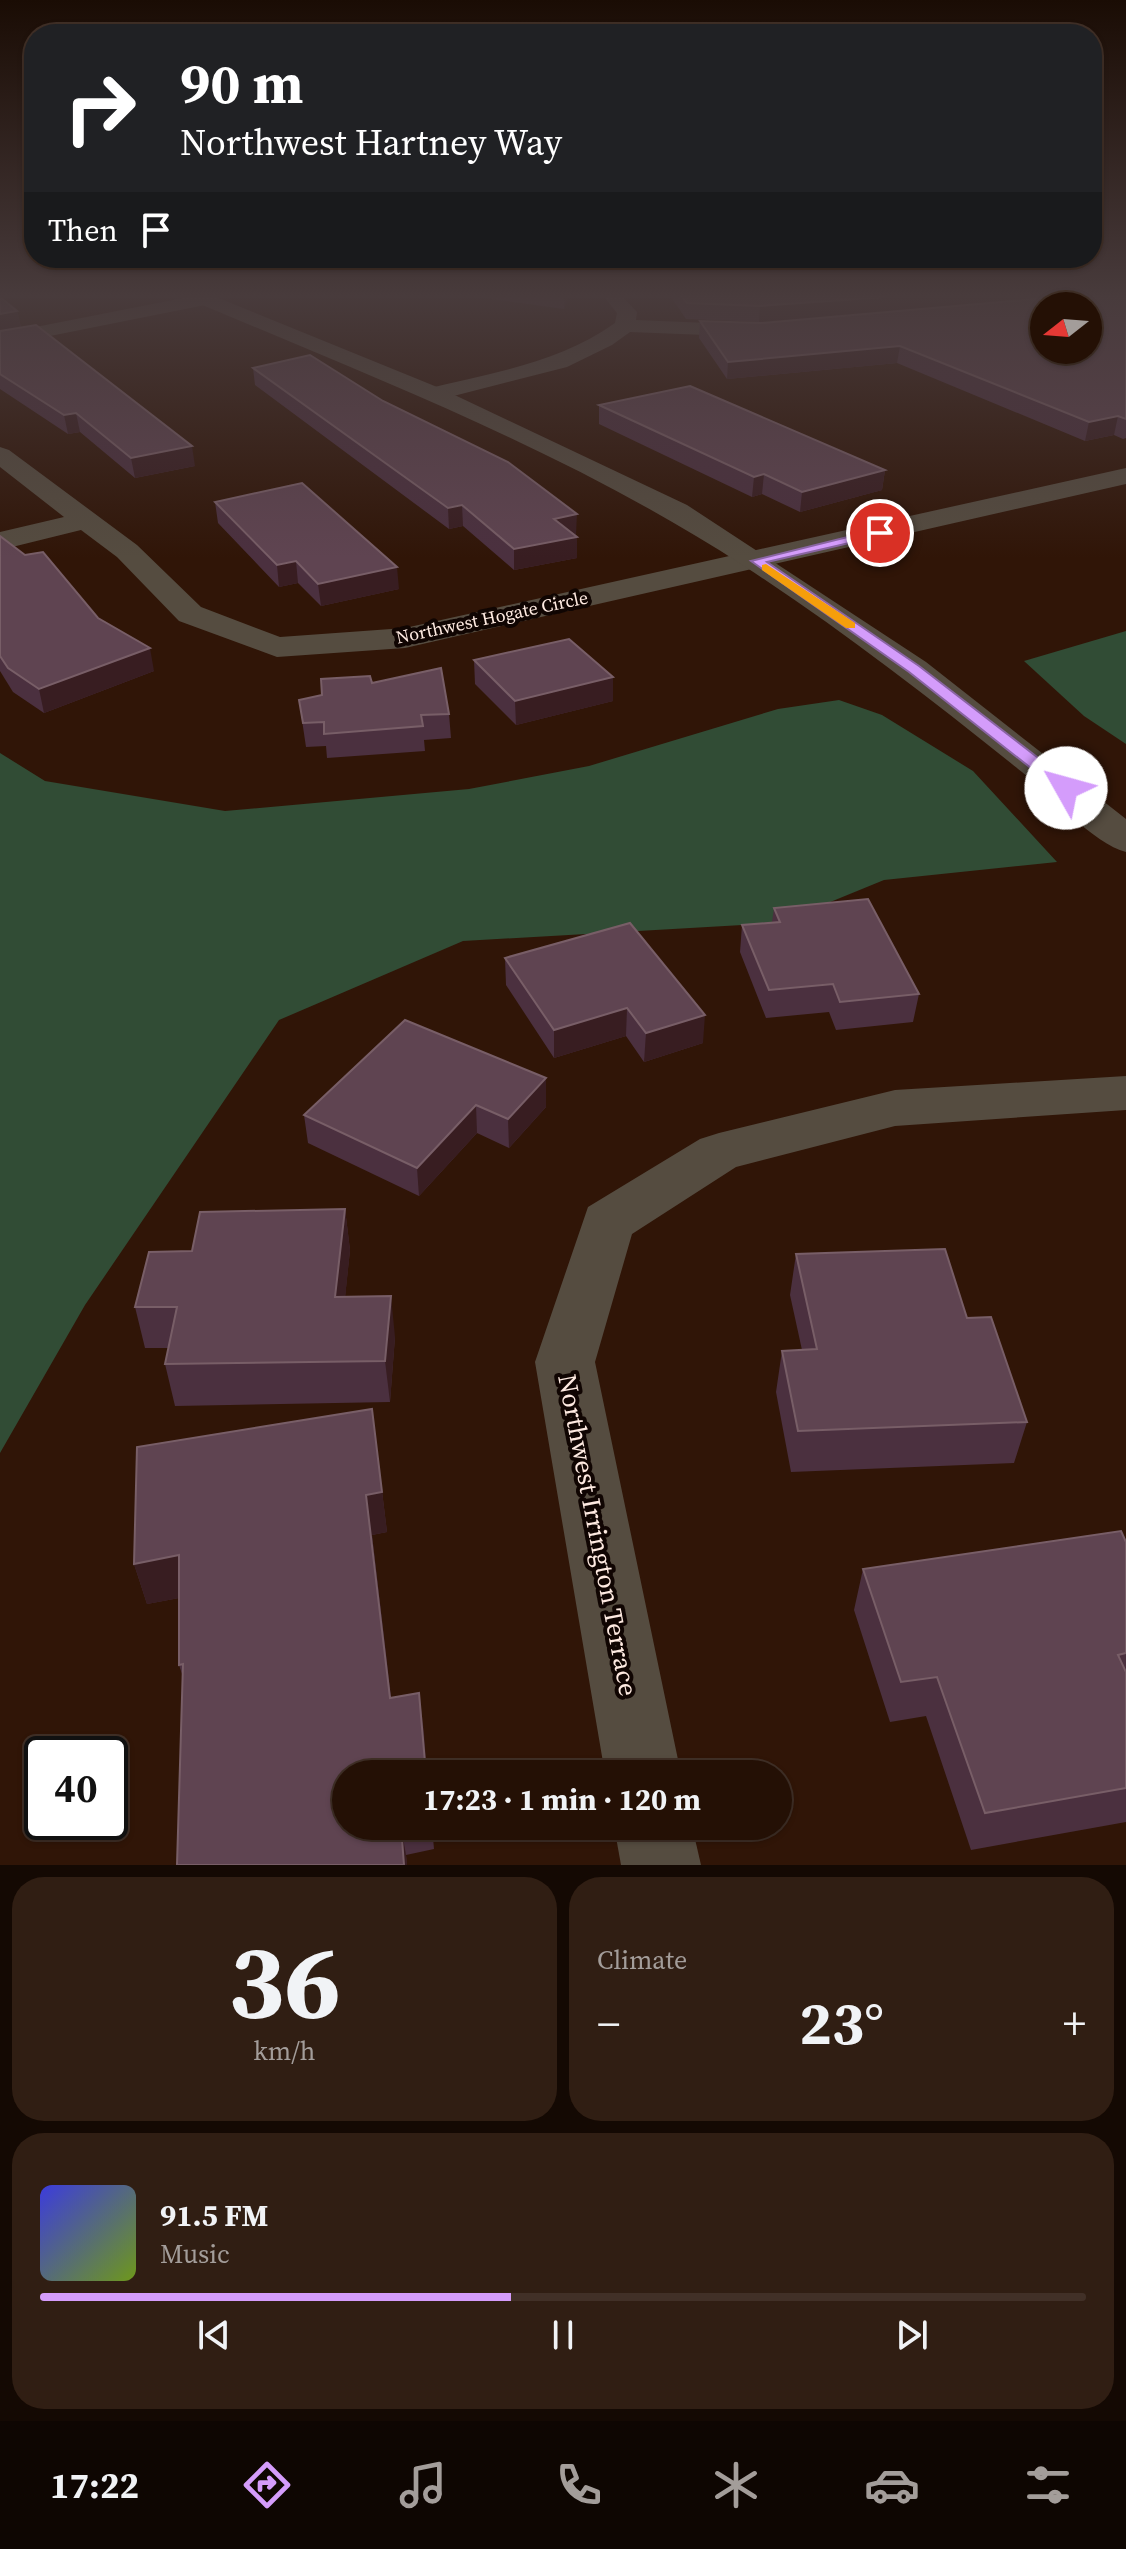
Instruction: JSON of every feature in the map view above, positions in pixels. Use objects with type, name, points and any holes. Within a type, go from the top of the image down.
[{"type":"street","points":[[410,384],[677,511],[757,561],[914,669],[1066,788],[1126,840]]},
{"type":"street","points":[[434,394],[472,384]]},
{"type":"street","name":"Northwest Hogate Circle","points":[[0,455],[127,551],[190,614],[277,647],[405,638],[1126,476]]},
{"type":"street","points":[[0,541],[87,520]]},
{"type":"street","name":"Northwest Irrington Terrace","points":[[640,1760],[565,1362],[608,1222],[719,1152],[895,1108],[1126,1093]]},
{"type":"street","points":[[656,1840],[661,1865]]},
{"type":"green space","points":[[1126,631],[1126,744],[1084,716],[1024,661]]},
{"type":"green space","points":[[839,700],[882,715],[973,771],[1057,862],[884,880],[779,923],[463,941],[279,1020],[85,1305],[0,1453],[0,753],[45,781],[225,811],[469,789],[589,766],[778,709]]},
{"type":"building","points":[[16,384],[112,384],[192,446],[131,458],[76,413],[64,415]]},
{"type":"building","points":[[275,384],[356,384],[383,401],[508,462],[577,514],[554,519],[577,537],[514,549],[462,505],[448,508]]},
{"type":"building","points":[[995,384],[1126,384],[1126,419],[1118,416],[1089,422]]},
{"type":"building","points":[[690,386],[885,470],[802,492],[764,474],[754,477],[599,405]]},
{"type":"building","points":[[302,483],[397,567],[318,584],[296,561],[277,565],[215,502]]},
{"type":"building","points":[[0,536],[25,555],[43,552],[98,618],[150,648],[39,689],[8,668],[0,656]]},
{"type":"building","points":[[569,639],[613,677],[515,701],[474,660]]},
{"type":"building","points":[[441,668],[449,714],[421,715],[423,726],[324,734],[324,722],[303,723],[299,700],[322,695],[321,679],[370,676],[372,683]]},
{"type":"building","points":[[868,899],[919,994],[840,1002],[833,984],[769,990],[742,925],[780,922],[774,908]]},
{"type":"building","points":[[630,923],[705,1015],[646,1033],[627,1008],[554,1030],[505,958]]},
{"type":"building","points":[[405,1020],[546,1078],[508,1119],[476,1105],[417,1168],[304,1115]]},
{"type":"building","points":[[345,1209],[335,1297],[391,1296],[385,1361],[165,1364],[177,1307],[135,1307],[149,1252],[192,1251],[200,1212]]},
{"type":"building","points":[[945,1249],[967,1318],[991,1317],[1027,1422],[798,1431],[782,1351],[817,1349],[796,1254]]},
{"type":"building","points":[[372,1409],[382,1492],[366,1495],[390,1698],[419,1693],[425,1760],[332,1760],[332,1840],[402,1840],[404,1865],[177,1865],[183,1664],[179,1665],[179,1555],[134,1564],[137,1447]]},
{"type":"building","points":[[1121,1531],[1126,1542],[1126,1653],[1118,1655],[1126,1672],[1126,1788],[985,1813],[937,1677],[901,1682],[863,1569]]},
{"type":"slow traffic","points":[[766,567],[850,625]]},
{"type":"route","points":[[880,533],[757,561],[914,669],[1066,788]]}]
